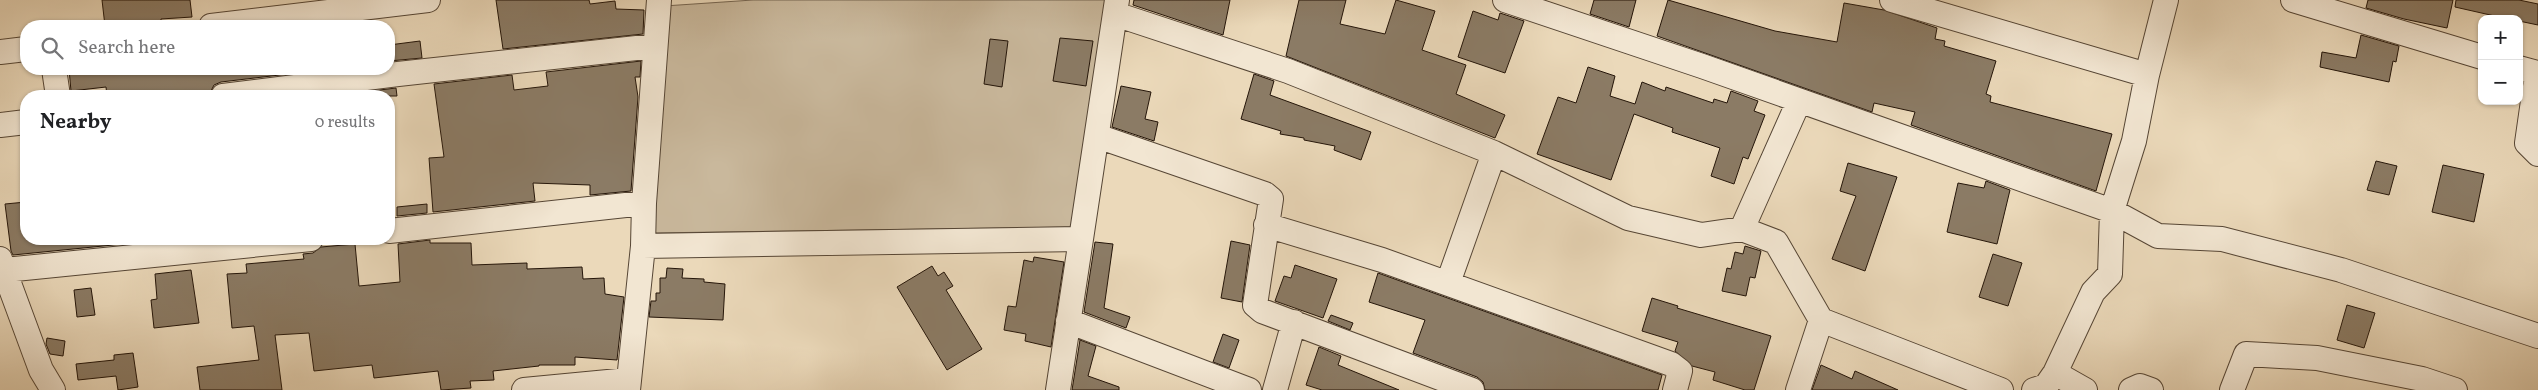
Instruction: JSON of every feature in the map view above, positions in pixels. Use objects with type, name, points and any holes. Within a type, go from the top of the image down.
[{"type":"street","points":[[247,20],[331,6],[428,0]]},
{"type":"street","points":[[524,390],[628,385],[643,246],[644,203],[658,0]]},
{"type":"street","points":[[1505,0],[1702,66],[2112,211],[2158,236],[2222,239],[2314,263],[2538,336]]},
{"type":"street","points":[[1892,0],[2147,75]]},
{"type":"street","points":[[2034,390],[2046,386],[2055,373],[2093,292],[2110,274],[2112,211],[2134,141],[2147,75],[2166,0]]},
{"type":"street","points":[[2293,0],[2478,56]]},
{"type":"street","points":[[1058,390],[1116,7],[1288,71],[1494,153],[1628,218],[1701,235],[1742,229],[1776,242],[1820,320],[2000,390]]},
{"type":"street","points":[[395,74],[655,46]]},
{"type":"street","points":[[0,52],[20,50]]},
{"type":"street","points":[[2531,72],[2527,143],[2538,154]]},
{"type":"street","points":[[55,75],[57,90]]},
{"type":"street","points":[[271,90],[390,75]]},
{"type":"street","points":[[1742,229],[1799,101]]},
{"type":"street","points":[[0,126],[20,123]]},
{"type":"street","points":[[1097,136],[1265,194],[1271,199],[1255,305],[1262,311],[1472,390]]},
{"type":"street","points":[[1448,283],[1494,153]]},
{"type":"street","points":[[395,230],[644,203]]},
{"type":"street","points":[[1266,225],[1382,260],[1678,367],[1680,371],[1675,390]]},
{"type":"street","points":[[643,246],[1081,239]]},
{"type":"street","points":[[53,390],[41,370],[2,265],[240,245]]},
{"type":"street","points":[[1798,390],[1820,320]]},
{"type":"street","points":[[1068,321],[1249,390]]},
{"type":"street","points":[[1274,390],[1294,322]]},
{"type":"street","points":[[2232,390],[2246,354],[2317,358],[2422,379],[2455,390]]},
{"type":"street","points":[[2055,373],[2085,390]]},
{"type":"street","points":[[2131,390],[2140,386],[2151,390]]},
{"type":"shaded area","points":[[753,0],[1112,0],[1075,227],[649,233],[664,6]]},
{"type":"building","points":[[102,0],[190,0],[192,17],[161,20],[104,20]]},
{"type":"building","points":[[496,0],[589,0],[590,4],[615,1],[616,9],[644,10],[643,34],[503,49]]},
{"type":"building","points":[[1134,0],[1230,0],[1223,35],[1133,5]]},
{"type":"building","points":[[1299,0],[1346,0],[1340,24],[1385,34],[1396,0],[1435,11],[1422,50],[1466,65],[1456,94],[1505,115],[1495,138],[1286,56]]},
{"type":"building","points":[[1594,0],[1636,0],[1629,27],[1590,14]]},
{"type":"building","points":[[1668,0],[1775,31],[1837,42],[1844,3],[1884,10],[1937,28],[1935,39],[1945,41],[1944,46],[1996,61],[1986,94],[1991,96],[1990,102],[2112,134],[2096,191],[1911,125],[1915,112],[1874,103],[1872,112],[1657,36]]},
{"type":"building","points":[[2368,0],[2453,0],[2447,28],[2404,19],[2366,8]]},
{"type":"building","points":[[2456,0],[2519,0],[2538,4],[2538,25],[2523,22],[2523,15],[2490,15],[2455,7]]},
{"type":"building","points":[[1473,11],[1498,20],[1500,13],[1524,21],[1505,73],[1458,57]]},
{"type":"building","points":[[2361,35],[2399,46],[2396,62],[2393,61],[2389,82],[2320,67],[2322,52],[2356,58]]},
{"type":"building","points":[[1060,38],[1093,41],[1086,86],[1053,81]]},
{"type":"building","points":[[990,39],[1008,41],[1002,87],[984,84]]},
{"type":"building","points":[[420,41],[422,58],[395,60],[395,44]]},
{"type":"building","points":[[641,61],[640,77],[635,77],[638,97],[631,191],[590,195],[590,185],[533,183],[535,201],[433,212],[429,158],[444,157],[434,84],[512,75],[514,90],[548,86],[546,72]]},
{"type":"building","points":[[1588,67],[1615,76],[1610,96],[1635,104],[1642,82],[1665,91],[1666,87],[1713,103],[1714,99],[1727,103],[1731,91],[1758,101],[1754,111],[1765,115],[1748,159],[1743,157],[1734,184],[1711,176],[1720,148],[1672,132],[1673,128],[1634,114],[1611,180],[1537,154],[1558,97],[1576,103]]},
{"type":"building","points":[[1254,74],[1274,81],[1270,95],[1371,132],[1361,160],[1334,150],[1335,146],[1280,134],[1281,131],[1241,119]]},
{"type":"building","points":[[70,75],[280,75],[221,82],[214,85],[212,90],[106,90],[106,87],[71,90]]},
{"type":"building","points":[[1121,86],[1151,92],[1145,119],[1158,122],[1154,141],[1112,127]]},
{"type":"building","points":[[396,88],[397,96],[395,96],[395,90],[380,90]]},
{"type":"building","points":[[2376,161],[2397,166],[2389,195],[2367,190]]},
{"type":"building","points":[[1848,163],[1897,177],[1865,271],[1832,259],[1856,196],[1840,191]]},
{"type":"building","points":[[2443,165],[2484,174],[2474,222],[2432,212]]},
{"type":"building","points":[[1986,181],[2010,190],[1997,244],[1947,232],[1958,183],[1984,188]]},
{"type":"building","points":[[20,203],[20,245],[113,245],[13,255],[5,204]]},
{"type":"building","points":[[427,204],[427,213],[397,216],[397,207]]},
{"type":"building","points":[[430,240],[430,243],[471,243],[472,265],[527,263],[527,269],[582,267],[583,279],[604,278],[605,294],[624,297],[617,360],[575,357],[575,365],[539,365],[493,371],[494,380],[470,381],[471,388],[441,390],[438,371],[374,378],[372,365],[314,371],[309,333],[275,335],[282,390],[200,390],[197,367],[259,360],[254,326],[232,328],[227,274],[247,273],[246,264],[304,259],[303,254],[313,253],[321,247],[355,245],[359,286],[400,282],[398,244]]},
{"type":"building","points":[[1231,241],[1250,245],[1242,302],[1221,298]]},
{"type":"building","points":[[1095,242],[1113,244],[1104,308],[1130,317],[1126,328],[1084,312]]},
{"type":"building","points":[[1745,246],[1761,251],[1755,278],[1750,277],[1746,296],[1722,291],[1727,268],[1731,269],[1735,252],[1743,254]]},
{"type":"building","points":[[1993,254],[2022,263],[2008,306],[1979,297]]},
{"type":"building","points":[[1034,257],[1064,262],[1051,347],[1025,341],[1026,334],[1004,330],[1008,306],[1016,307],[1024,260],[1033,262]]},
{"type":"building","points":[[1295,265],[1337,279],[1323,318],[1275,301],[1284,276],[1291,278]]},
{"type":"building","points":[[932,266],[938,276],[944,272],[953,286],[946,290],[982,349],[947,370],[897,287]]},
{"type":"building","points":[[667,268],[683,269],[682,278],[704,279],[704,282],[725,284],[723,320],[649,317],[651,301],[656,301],[656,293],[660,293],[660,278],[666,278]]},
{"type":"building","points":[[191,270],[199,323],[154,328],[151,300],[157,299],[155,274]]},
{"type":"building","points":[[1378,273],[1662,375],[1658,390],[1485,390],[1483,382],[1477,377],[1413,353],[1425,320],[1369,302]]},
{"type":"building","points":[[91,288],[95,315],[77,317],[74,290]]},
{"type":"building","points":[[1652,298],[1678,306],[1677,308],[1771,336],[1754,390],[1745,390],[1713,380],[1715,372],[1692,366],[1675,351],[1678,342],[1642,331]]},
{"type":"building","points":[[2347,305],[2375,313],[2364,348],[2337,340]]},
{"type":"building","points":[[1331,315],[1353,323],[1350,330],[1328,321]]},
{"type":"building","points":[[1223,334],[1239,340],[1229,368],[1213,362]]},
{"type":"building","points":[[47,338],[65,341],[63,356],[50,354],[46,344]]},
{"type":"building","points":[[1080,340],[1096,346],[1088,376],[1119,387],[1119,390],[1072,390]]},
{"type":"building","points":[[1319,347],[1341,356],[1338,365],[1399,390],[1322,390],[1306,385]]},
{"type":"building","points":[[133,353],[138,387],[118,390],[116,376],[78,380],[76,364],[114,360],[114,355]]},
{"type":"building","points":[[1821,365],[1852,379],[1855,371],[1898,390],[1812,390]]}]
